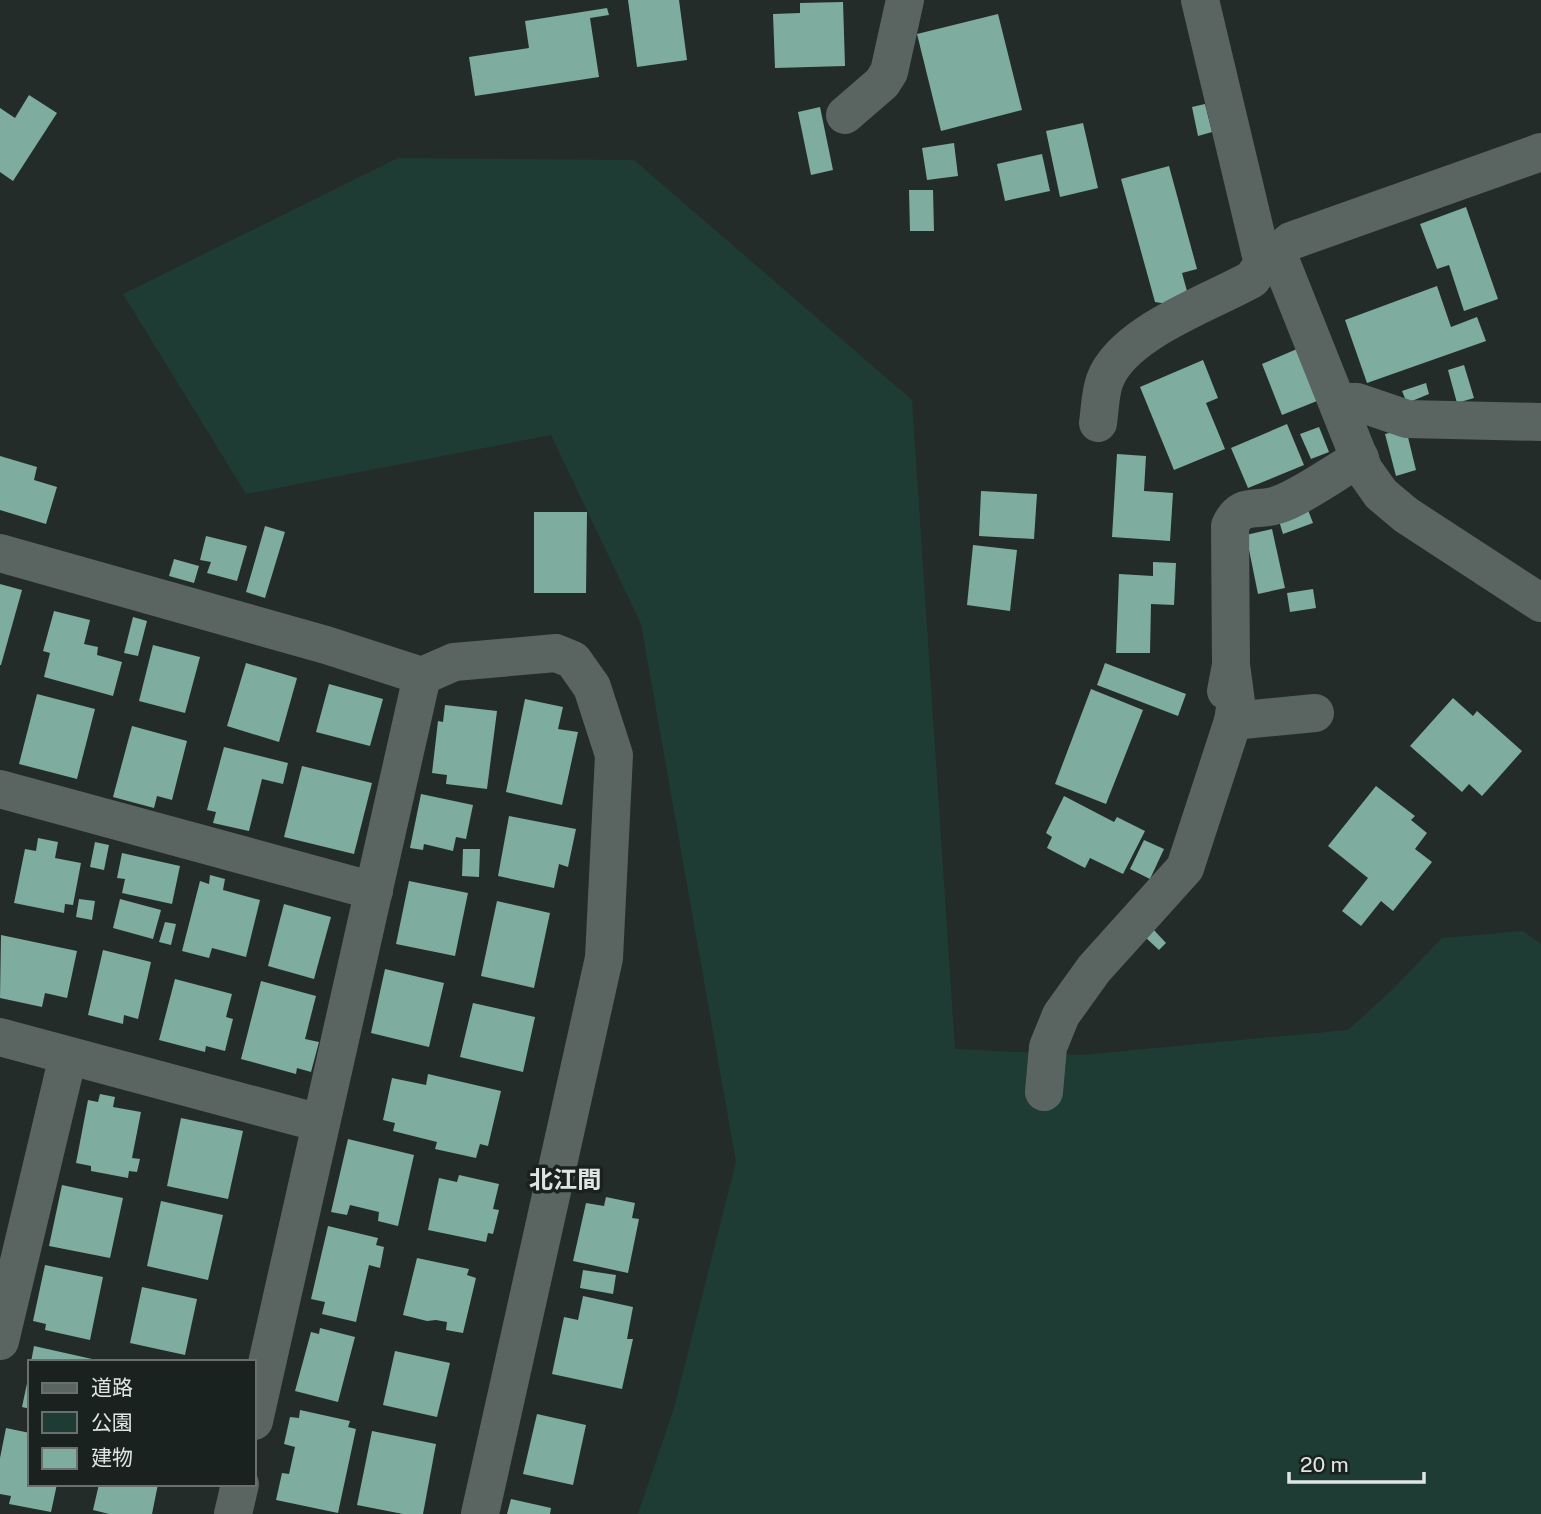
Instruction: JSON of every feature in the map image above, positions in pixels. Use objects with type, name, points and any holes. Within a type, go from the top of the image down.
[{"type":"street","points":[[845,115],[882,83],[889,72],[905,0]]},
{"type":"street","points":[[1200,0],[1270,258],[1338,402],[1360,458],[1381,494],[1406,515],[1541,603]]},
{"type":"street","points":[[1098,423],[1105,380],[1119,358],[1147,333],[1252,279],[1270,258],[1292,241],[1541,152]]},
{"type":"street","points":[[1338,402],[1357,402],[1407,419],[1541,422]]},
{"type":"street","points":[[1044,1092],[1048,1047],[1061,1014],[1094,969],[1143,918],[1185,868],[1223,725],[1231,665],[1230,526],[1242,510],[1277,505],[1360,458]]},
{"type":"street","points":[[0,553],[326,645],[422,676],[454,662],[556,653],[573,660],[592,687],[614,755],[604,958],[480,1514]]},
{"type":"street","points":[[256,1412],[422,676]]},
{"type":"street","points":[[1223,725],[1315,713]]},
{"type":"street","points":[[0,789],[374,891]]},
{"type":"street","points":[[0,1037],[320,1123]]},
{"type":"street","points":[[0,1341],[68,1056]]},
{"type":"street","points":[[233,1514],[240,1486]]},
{"type":"green space","points":[[398,158],[634,160],[912,400],[955,1049],[1081,1055],[1348,1030],[1392,990],[1442,938],[1523,931],[1541,944],[1541,1514],[638,1514],[674,1408],[736,1162],[641,624],[551,435],[246,494],[123,294]]},
{"type":"building","points":[[628,0],[679,0],[687,60],[637,67]]},
{"type":"building","points":[[843,2],[845,66],[775,68],[773,14],[800,13],[800,3]]},
{"type":"building","points":[[607,8],[609,15],[590,18],[599,77],[475,96],[469,57],[529,48],[525,21]]},
{"type":"building","points":[[998,14],[1022,110],[941,131],[917,34]]},
{"type":"building","points":[[29,95],[57,113],[13,181],[0,172],[0,108],[15,118]]},
{"type":"building","points":[[1205,104],[1212,132],[1198,136],[1192,107]]},
{"type":"building","points":[[820,107],[833,170],[811,175],[798,112]]},
{"type":"building","points":[[1083,123],[1098,188],[1060,197],[1046,131]]},
{"type":"building","points":[[954,143],[958,176],[927,180],[922,148]]},
{"type":"building","points":[[1042,154],[1050,191],[1005,201],[997,164]]},
{"type":"building","points":[[1169,166],[1197,269],[1182,273],[1187,291],[1168,304],[1155,302],[1121,179]]},
{"type":"building","points":[[909,190],[933,190],[934,231],[910,231]]},
{"type":"building","points":[[1466,207],[1498,299],[1464,311],[1449,265],[1437,269],[1420,224]]},
{"type":"building","points":[[1437,286],[1451,327],[1477,317],[1486,341],[1367,383],[1345,320]]},
{"type":"building","points":[[1297,349],[1317,401],[1282,415],[1262,364]]},
{"type":"building","points":[[1203,360],[1218,398],[1206,403],[1225,449],[1174,470],[1140,387]]},
{"type":"building","points":[[1464,365],[1474,398],[1457,403],[1448,370]]},
{"type":"building","points":[[1426,383],[1429,394],[1407,403],[1402,391]]},
{"type":"building","points":[[1287,424],[1304,465],[1248,488],[1231,448]]},
{"type":"building","points":[[1319,427],[1329,452],[1311,459],[1300,434]]},
{"type":"building","points":[[1406,429],[1416,470],[1396,476],[1385,434]]},
{"type":"building","points":[[1117,454],[1146,456],[1144,491],[1173,493],[1170,541],[1112,537]]},
{"type":"building","points":[[0,456],[37,467],[34,480],[57,487],[46,524],[0,510]]},
{"type":"building","points":[[981,491],[1037,494],[1034,539],[979,536]]},
{"type":"building","points":[[1308,510],[1313,523],[1283,534],[1279,521]]},
{"type":"building","points":[[534,512],[587,512],[586,593],[534,593]]},
{"type":"building","points":[[265,526],[285,532],[265,598],[246,592]]},
{"type":"building","points":[[1272,529],[1285,588],[1258,594],[1246,535]]},
{"type":"building","points":[[206,536],[247,546],[237,581],[207,573],[211,562],[200,560]]},
{"type":"building","points":[[973,545],[1017,550],[1010,611],[967,605]]},
{"type":"building","points":[[174,559],[199,566],[194,583],[169,576]]},
{"type":"building","points":[[1153,562],[1176,563],[1174,605],[1151,604],[1150,653],[1116,653],[1119,574],[1153,576]]},
{"type":"building","points":[[0,584],[22,590],[1,665],[0,665]]},
{"type":"building","points":[[1313,589],[1316,608],[1290,612],[1287,593]]},
{"type":"building","points":[[54,611],[90,620],[84,644],[98,647],[97,655],[122,662],[113,696],[44,677],[50,653],[43,651]]},
{"type":"building","points":[[133,617],[147,621],[138,656],[124,653]]},
{"type":"building","points":[[153,645],[200,657],[185,713],[139,701]]},
{"type":"building","points":[[246,663],[297,678],[279,742],[227,726]]},
{"type":"building","points":[[1105,663],[1186,694],[1178,716],[1097,685]]},
{"type":"building","points":[[329,684],[383,699],[370,746],[316,732]]},
{"type":"building","points":[[1091,689],[1143,710],[1106,804],[1055,784]]},
{"type":"building","points":[[37,694],[95,709],[77,779],[19,764]]},
{"type":"building","points":[[1453,698],[1473,716],[1477,711],[1522,751],[1482,796],[1469,784],[1462,792],[1410,746]]},
{"type":"building","points":[[525,699],[563,707],[558,729],[578,732],[562,805],[506,792]]},
{"type":"building","points":[[445,705],[497,711],[487,789],[446,784],[447,775],[432,773],[438,721],[443,722]]},
{"type":"building","points":[[132,726],[187,741],[172,800],[157,796],[154,808],[113,797]]},
{"type":"building","points":[[224,747],[288,763],[283,784],[262,779],[249,831],[213,823],[216,812],[207,810]]},
{"type":"building","points":[[302,766],[372,783],[354,854],[284,837]]},
{"type":"building","points":[[1376,786],[1415,816],[1411,820],[1427,833],[1415,849],[1432,862],[1393,911],[1381,901],[1361,926],[1342,911],[1368,878],[1328,846]]},
{"type":"building","points":[[421,794],[473,805],[466,839],[456,837],[453,851],[424,844],[423,850],[410,848]]},
{"type":"building","points":[[1064,796],[1114,822],[1117,817],[1145,831],[1123,874],[1090,858],[1085,868],[1047,848],[1052,837],[1046,833]]},
{"type":"building","points":[[509,816],[576,829],[568,867],[559,864],[554,888],[498,876]]},
{"type":"building","points":[[38,838],[58,842],[55,858],[81,863],[73,905],[65,904],[64,913],[14,903],[25,849],[36,851]]},
{"type":"building","points":[[1144,840],[1164,849],[1150,879],[1130,869]]},
{"type":"building","points":[[95,842],[109,845],[104,870],[90,867]]},
{"type":"building","points":[[463,849],[480,849],[479,877],[462,876]]},
{"type":"building","points":[[122,853],[180,866],[172,904],[122,893],[125,879],[117,878]]},
{"type":"building","points":[[210,875],[225,879],[223,890],[260,900],[246,957],[212,948],[209,958],[182,951],[200,881],[209,884]]},
{"type":"building","points":[[409,881],[468,893],[455,956],[396,944]]},
{"type":"building","points":[[79,899],[95,901],[92,920],[76,917]]},
{"type":"building","points":[[120,899],[161,910],[153,939],[113,928]]},
{"type":"building","points":[[497,901],[550,913],[534,988],[481,976]]},
{"type":"building","points":[[284,904],[331,917],[314,979],[268,966]]},
{"type":"building","points":[[165,922],[176,924],[171,945],[159,942]]},
{"type":"building","points":[[1153,929],[1166,943],[1159,950],[1145,937]]},
{"type":"building","points":[[1,935],[77,951],[67,998],[45,993],[42,1007],[0,998]]},
{"type":"building","points":[[103,950],[151,962],[138,1019],[124,1015],[123,1024],[88,1015]]},
{"type":"building","points":[[385,969],[444,983],[429,1047],[371,1033]]},
{"type":"building","points":[[175,979],[232,994],[226,1017],[233,1019],[225,1051],[206,1046],[205,1052],[159,1040]]},
{"type":"building","points":[[261,981],[316,996],[305,1039],[319,1042],[311,1072],[297,1068],[296,1074],[241,1059]]},
{"type":"building","points":[[473,1003],[535,1017],[523,1072],[460,1057]]},
{"type":"building","points":[[428,1074],[501,1091],[488,1146],[480,1144],[476,1158],[435,1149],[437,1142],[393,1131],[395,1123],[383,1120],[392,1078],[426,1085]]},
{"type":"building","points":[[100,1094],[115,1097],[113,1107],[141,1112],[132,1158],[140,1159],[137,1172],[129,1171],[128,1178],[91,1171],[91,1166],[76,1163],[88,1100],[98,1102]]},
{"type":"building","points":[[181,1118],[243,1131],[228,1199],[167,1186]]},
{"type":"building","points":[[348,1139],[414,1155],[398,1226],[378,1221],[379,1212],[350,1205],[347,1215],[331,1212]]},
{"type":"building","points":[[459,1175],[499,1184],[493,1209],[499,1210],[493,1234],[488,1233],[486,1242],[428,1230],[439,1178],[457,1182]]},
{"type":"building","points":[[62,1185],[123,1198],[110,1258],[49,1246]]},
{"type":"building","points":[[606,1197],[635,1203],[632,1218],[639,1219],[628,1273],[573,1261],[586,1203],[604,1206]]},
{"type":"building","points":[[161,1201],[223,1215],[208,1280],[147,1266]]},
{"type":"building","points":[[328,1226],[378,1238],[376,1245],[384,1247],[380,1268],[369,1265],[356,1322],[322,1314],[325,1302],[311,1299]]},
{"type":"building","points":[[417,1258],[469,1269],[467,1275],[476,1278],[463,1333],[446,1330],[447,1322],[427,1321],[403,1315]]},
{"type":"building","points":[[45,1265],[103,1277],[90,1340],[45,1330],[46,1324],[33,1321]]},
{"type":"building","points":[[583,1270],[616,1275],[613,1294],[580,1288]]},
{"type":"building","points":[[142,1287],[197,1299],[185,1355],[130,1343]]},
{"type":"building","points":[[583,1296],[633,1307],[627,1339],[633,1339],[622,1389],[552,1374],[564,1317],[578,1320]]},
{"type":"building","points":[[320,1328],[355,1337],[338,1402],[295,1391],[311,1332],[319,1334]]},
{"type":"building","points":[[34,1346],[97,1360],[31,1360]]},
{"type":"building","points":[[395,1351],[450,1363],[437,1417],[383,1405]]},
{"type":"building","points":[[28,1379],[28,1408],[22,1407]]},
{"type":"building","points":[[300,1410],[350,1421],[348,1427],[356,1429],[338,1513],[276,1500],[282,1473],[289,1474],[295,1447],[284,1444],[290,1417],[299,1418]]},
{"type":"building","points":[[537,1414],[586,1425],[573,1485],[523,1474]]},
{"type":"building","points":[[6,1428],[28,1433],[28,1486],[57,1486],[51,1512],[9,1504],[11,1496],[0,1494],[0,1458]]},
{"type":"building","points":[[372,1431],[436,1444],[423,1514],[403,1514],[357,1505]]},
{"type":"building","points":[[99,1486],[158,1486],[152,1514],[109,1514],[93,1510]]},
{"type":"building","points":[[511,1499],[551,1508],[550,1514],[507,1514]]},
{"type":"district","name":"北江間","points":[[565,1179]]}]
